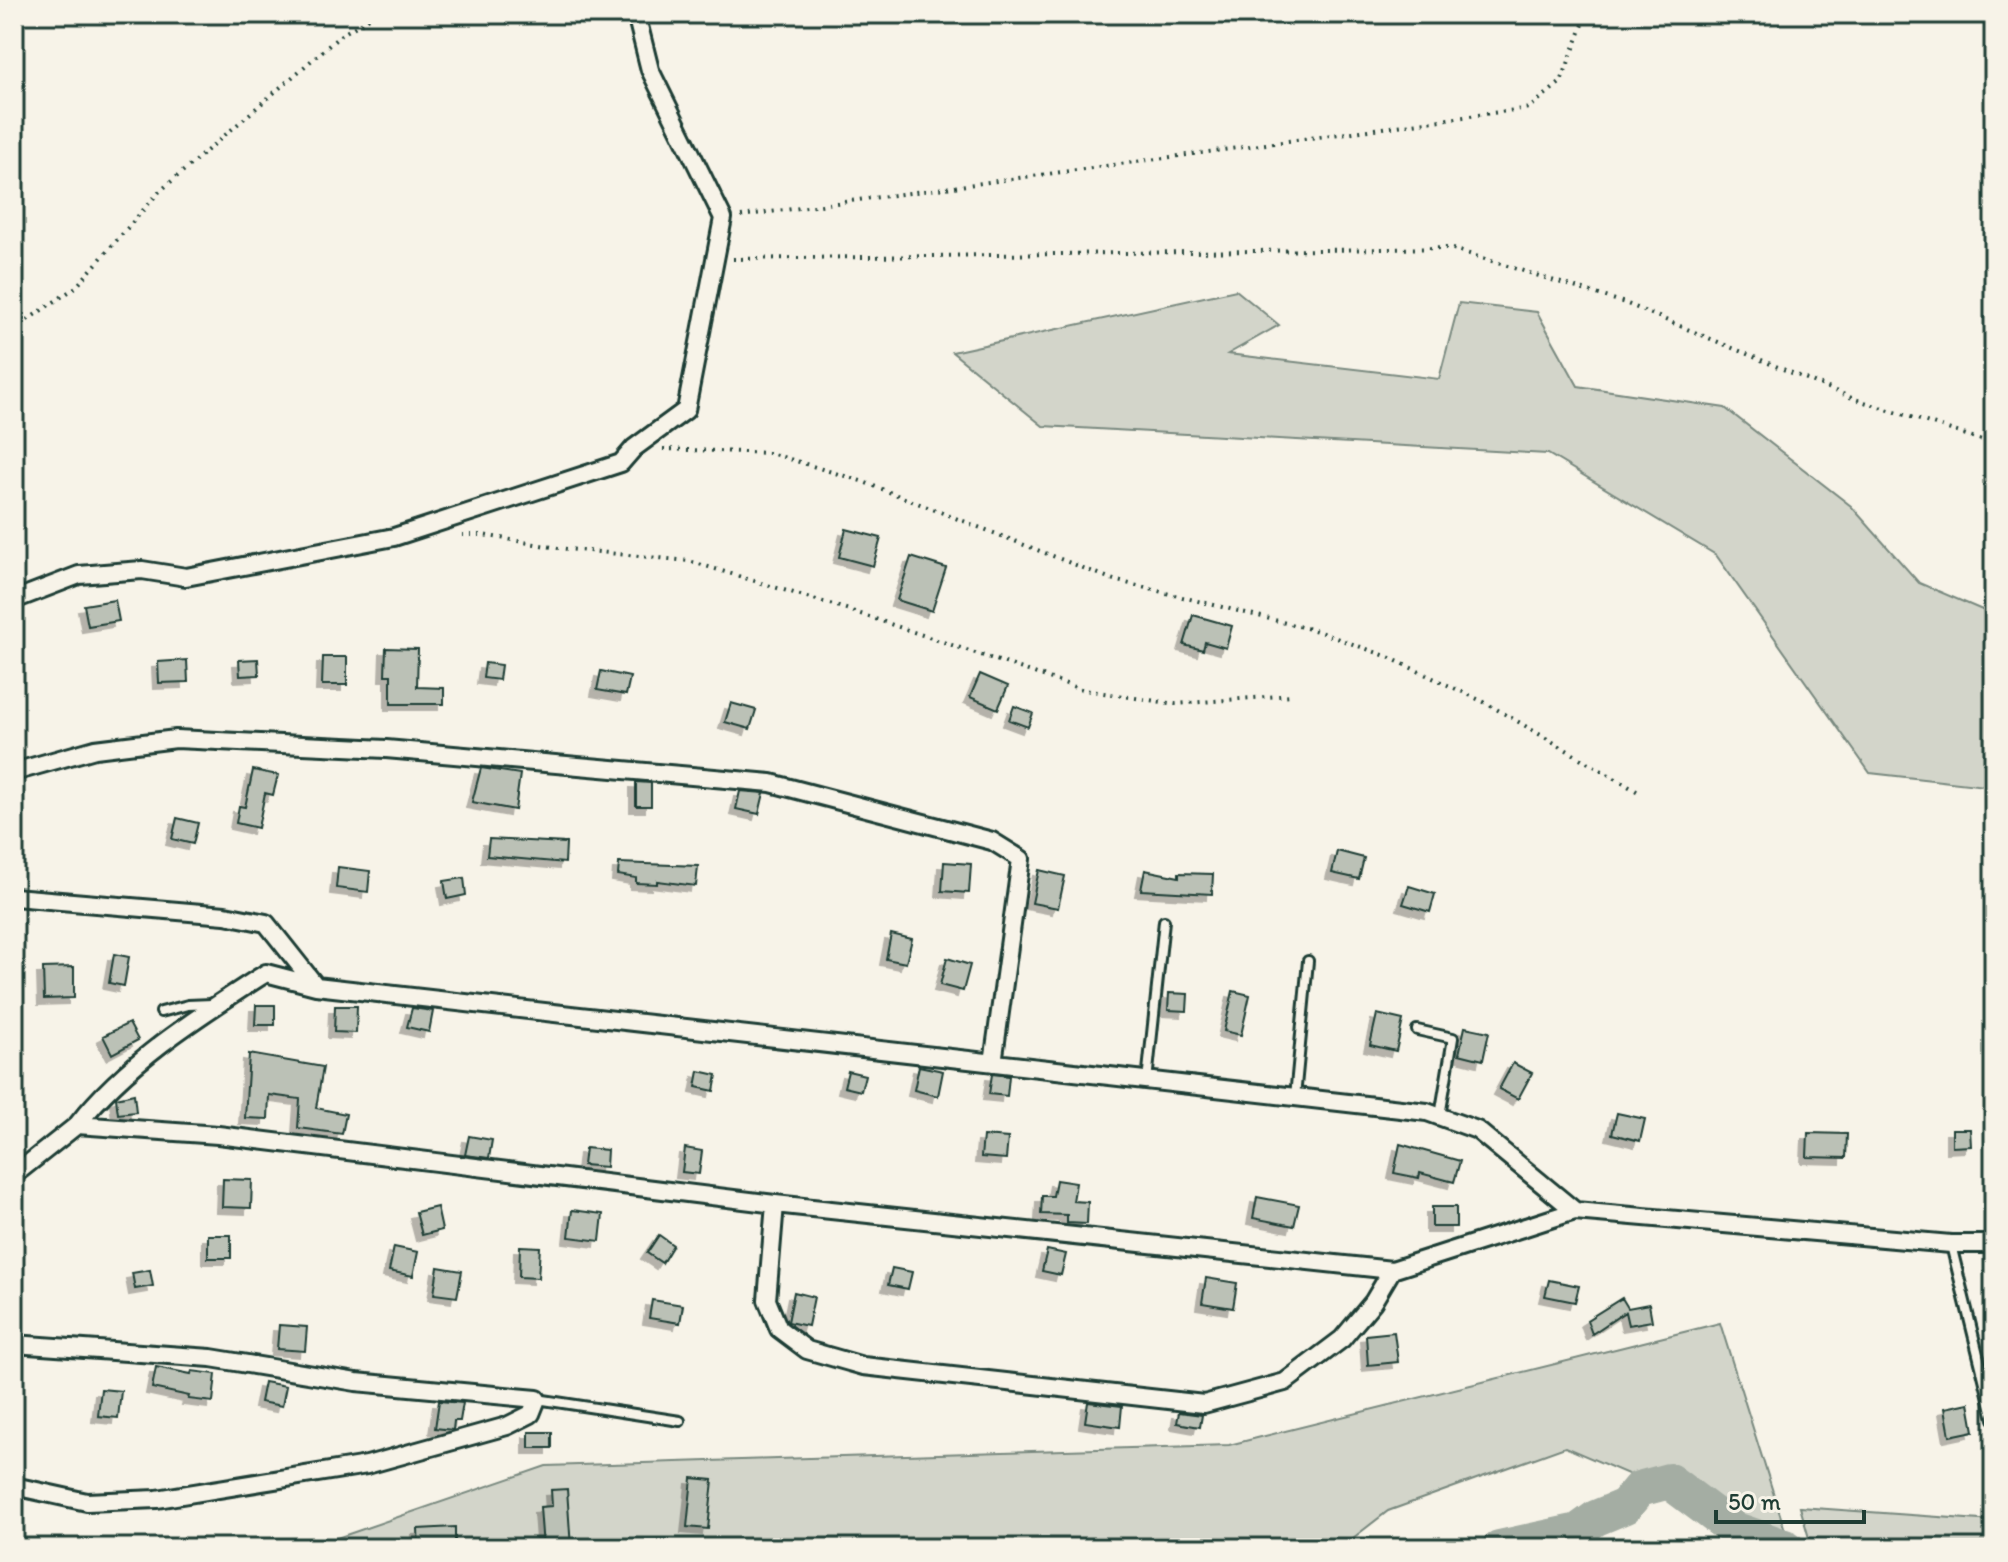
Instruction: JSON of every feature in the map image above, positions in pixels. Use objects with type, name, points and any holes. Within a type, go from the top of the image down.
[{"type":"street","points":[[14,600],[79,575],[142,570],[186,577],[394,537],[580,480],[621,463],[634,448],[686,410],[723,218],[650,70],[636,14]]},
{"type":"street","points":[[14,772],[95,749],[176,739],[386,749],[771,783],[992,841],[1021,859],[993,1063]]},
{"type":"street","points":[[14,897],[225,915],[266,923],[316,986]]},
{"type":"street","points":[[14,1175],[77,1125],[99,1098],[166,1040],[266,973],[316,986],[1295,1097],[1440,1117],[1477,1130],[1575,1211]]},
{"type":"street","points":[[77,1125],[218,1135],[775,1204],[1392,1270],[1575,1211],[1951,1244],[1994,1244]]},
{"type":"street","points":[[775,1204],[767,1300],[779,1329],[807,1350],[863,1366],[1204,1404],[1285,1382],[1342,1339],[1373,1302],[1392,1270]]},
{"type":"street","points":[[14,1344],[211,1358],[356,1382],[537,1399],[531,1414],[507,1426],[367,1465],[157,1499],[87,1502],[14,1486]]},
{"type":"lane","points":[[1147,1081],[1164,921]]},
{"type":"lane","points":[[1295,1097],[1308,961]]},
{"type":"lane","points":[[161,1012],[188,1005],[218,1004]]},
{"type":"lane","points":[[1417,1030],[1453,1038],[1440,1117]]},
{"type":"lane","points":[[1951,1244],[1994,1419]]},
{"type":"lane","points":[[537,1399],[680,1421]]},
{"type":"path","points":[[14,329],[76,287],[159,192],[341,35],[376,14]]},
{"type":"path","points":[[723,218],[1529,108],[1561,82],[1587,14]]},
{"type":"path","points":[[714,260],[1450,248],[1625,303],[1852,398],[1994,444]]},
{"type":"path","points":[[634,448],[770,453],[861,481],[1114,580],[1314,630],[1386,656],[1486,703],[1640,793]]},
{"type":"path","points":[[453,535],[483,535],[558,548],[689,561],[843,608],[1084,690],[1175,704],[1292,695]]},
{"type":"shaded area","points":[[1236,290],[1279,325],[1228,354],[1439,379],[1459,303],[1537,312],[1578,386],[1725,408],[1851,506],[1919,583],[1994,615],[1994,787],[1870,773],[1716,555],[1548,454],[1043,426],[952,352]]},
{"type":"shaded area","points":[[1720,1323],[1789,1543],[1565,1447],[1388,1511],[1340,1548],[308,1548],[546,1466],[1229,1445]]},
{"type":"shaded area","points":[[1800,1507],[1994,1521],[1994,1548],[1872,1548],[1809,1538]]},
{"type":"building","points":[[846,529],[881,538],[873,566],[839,557]]},
{"type":"building","points":[[911,557],[946,568],[932,611],[897,600]]},
{"type":"building","points":[[115,600],[119,621],[88,626],[84,605]]},
{"type":"building","points":[[1193,615],[1232,626],[1226,648],[1205,642],[1203,650],[1184,645]]},
{"type":"building","points":[[386,648],[418,649],[417,687],[444,688],[444,704],[391,704],[391,675],[385,675]]},
{"type":"building","points":[[323,657],[347,657],[347,685],[322,685]]},
{"type":"building","points":[[258,659],[259,675],[240,676],[239,660]]},
{"type":"building","points":[[187,660],[188,682],[159,683],[158,662]]},
{"type":"building","points":[[485,663],[501,665],[499,680],[483,678]]},
{"type":"building","points":[[601,671],[630,677],[626,695],[597,690]]},
{"type":"building","points":[[980,674],[1008,686],[998,709],[970,697]]},
{"type":"building","points":[[731,703],[756,710],[750,729],[725,722]]},
{"type":"building","points":[[1014,706],[1033,713],[1028,727],[1009,720]]},
{"type":"building","points":[[481,768],[520,774],[515,810],[472,802]]},
{"type":"building","points":[[253,770],[278,775],[273,795],[265,793],[258,828],[236,823],[239,806],[245,807]]},
{"type":"building","points":[[636,782],[651,783],[651,806],[636,806]]},
{"type":"building","points":[[740,791],[764,793],[759,814],[736,809]]},
{"type":"building","points":[[177,818],[198,823],[193,844],[172,839]]},
{"type":"building","points":[[489,839],[566,843],[565,863],[487,856]]},
{"type":"building","points":[[1337,851],[1364,858],[1359,879],[1332,873]]},
{"type":"building","points":[[944,862],[971,864],[969,893],[942,891]]},
{"type":"building","points":[[619,863],[698,866],[696,886],[657,881],[657,884],[636,883],[636,878],[618,875]]},
{"type":"building","points":[[338,867],[370,871],[368,892],[336,888]]},
{"type":"building","points":[[1039,870],[1065,876],[1058,908],[1032,903]]},
{"type":"building","points":[[1145,870],[1179,877],[1179,873],[1213,874],[1212,894],[1141,890]]},
{"type":"building","points":[[464,878],[466,895],[447,899],[444,881]]},
{"type":"building","points":[[1409,886],[1435,894],[1430,912],[1403,904]]},
{"type":"building","points":[[891,934],[912,939],[906,963],[886,959]]},
{"type":"building","points":[[114,954],[129,957],[124,986],[109,983]]},
{"type":"building","points":[[947,958],[970,965],[963,991],[940,985]]},
{"type":"building","points":[[74,967],[74,998],[44,999],[43,968]]},
{"type":"building","points":[[1233,991],[1250,995],[1241,1035],[1224,1031]]},
{"type":"building","points":[[1169,993],[1188,994],[1187,1011],[1168,1010]]},
{"type":"building","points":[[256,1005],[275,1005],[275,1025],[255,1025]]},
{"type":"building","points":[[335,1006],[357,1006],[356,1033],[334,1032]]},
{"type":"building","points":[[412,1008],[433,1011],[429,1032],[407,1027]]},
{"type":"building","points":[[1377,1014],[1403,1020],[1396,1051],[1370,1045]]},
{"type":"building","points":[[129,1023],[138,1040],[112,1054],[103,1036]]},
{"type":"building","points":[[1465,1027],[1489,1032],[1483,1060],[1459,1054]]},
{"type":"building","points":[[249,1054],[323,1067],[316,1108],[346,1114],[342,1134],[298,1128],[300,1099],[269,1095],[268,1119],[245,1118]]},
{"type":"building","points":[[1513,1063],[1532,1073],[1518,1099],[1499,1089]]},
{"type":"building","points":[[919,1066],[943,1071],[938,1096],[914,1090]]},
{"type":"building","points":[[699,1071],[717,1075],[714,1091],[696,1087]]},
{"type":"building","points":[[848,1071],[865,1075],[861,1091],[844,1087]]},
{"type":"building","points":[[992,1074],[1009,1076],[1007,1096],[989,1094]]},
{"type":"building","points":[[134,1094],[136,1112],[118,1114],[116,1098]]},
{"type":"building","points":[[1617,1113],[1645,1119],[1640,1141],[1612,1134]]},
{"type":"building","points":[[1952,1129],[1970,1129],[1971,1146],[1952,1147]]},
{"type":"building","points":[[1808,1133],[1847,1134],[1846,1158],[1807,1157]]},
{"type":"building","points":[[469,1136],[492,1140],[489,1158],[465,1155]]},
{"type":"building","points":[[983,1136],[1008,1138],[1006,1159],[981,1157]]},
{"type":"building","points":[[1400,1144],[1460,1161],[1454,1182],[1420,1173],[1419,1178],[1394,1173]]},
{"type":"building","points":[[585,1148],[607,1150],[606,1167],[583,1165]]},
{"type":"building","points":[[685,1148],[702,1151],[699,1174],[682,1172]]},
{"type":"building","points":[[223,1179],[252,1180],[251,1208],[222,1207]]},
{"type":"building","points":[[1056,1180],[1076,1183],[1073,1201],[1088,1202],[1087,1224],[1067,1223],[1067,1215],[1041,1214],[1042,1196],[1053,1196]]},
{"type":"building","points":[[1257,1197],[1299,1205],[1294,1226],[1253,1218]]},
{"type":"building","points":[[437,1207],[442,1230],[422,1235],[416,1212]]},
{"type":"building","points":[[1432,1207],[1456,1207],[1456,1227],[1432,1227]]},
{"type":"building","points":[[572,1210],[603,1214],[600,1241],[569,1237]]},
{"type":"building","points":[[208,1235],[231,1235],[231,1258],[208,1258]]},
{"type":"building","points":[[659,1235],[673,1245],[662,1263],[647,1253]]},
{"type":"building","points":[[520,1246],[540,1247],[538,1278],[519,1277]]},
{"type":"building","points":[[394,1247],[418,1252],[413,1276],[389,1271]]},
{"type":"building","points":[[1047,1250],[1066,1254],[1061,1275],[1042,1271]]},
{"type":"building","points":[[438,1267],[462,1271],[457,1297],[434,1294]]},
{"type":"building","points":[[892,1268],[912,1272],[908,1289],[888,1285]]},
{"type":"building","points":[[150,1270],[153,1286],[135,1289],[132,1273]]},
{"type":"building","points":[[1206,1278],[1237,1283],[1233,1308],[1202,1303]]},
{"type":"building","points":[[1549,1280],[1579,1286],[1575,1302],[1545,1296]]},
{"type":"building","points":[[794,1292],[814,1297],[808,1326],[788,1322]]},
{"type":"building","points":[[1622,1298],[1628,1308],[1649,1304],[1652,1321],[1628,1325],[1625,1312],[1592,1334],[1587,1320]]},
{"type":"building","points":[[652,1300],[683,1305],[680,1323],[649,1318]]},
{"type":"building","points":[[279,1325],[307,1327],[305,1351],[277,1349]]},
{"type":"building","points":[[1394,1332],[1398,1362],[1368,1365],[1366,1335]]},
{"type":"building","points":[[156,1367],[191,1374],[192,1371],[216,1374],[213,1402],[188,1399],[189,1396],[152,1388]]},
{"type":"building","points":[[264,1382],[286,1386],[282,1406],[260,1402]]},
{"type":"building","points":[[101,1389],[121,1391],[118,1418],[98,1416]]},
{"type":"building","points":[[439,1401],[463,1403],[460,1421],[454,1421],[453,1430],[435,1428]]},
{"type":"building","points":[[1088,1402],[1122,1406],[1120,1427],[1085,1422]]},
{"type":"building","points":[[1969,1403],[1974,1431],[1950,1436],[1945,1408]]},
{"type":"building","points":[[1179,1412],[1202,1415],[1200,1427],[1177,1423]]},
{"type":"building","points":[[529,1432],[552,1432],[552,1448],[529,1448]]},
{"type":"building","points":[[692,1478],[713,1480],[708,1529],[687,1527]]},
{"type":"building","points":[[567,1489],[571,1548],[543,1548],[540,1507],[552,1506],[551,1490]]},
{"type":"building","points":[[455,1527],[455,1548],[419,1548],[418,1529]]},
{"type":"waterway","points":[[1499,1548],[1578,1531],[1596,1518],[1625,1506],[1639,1489],[1669,1481],[1733,1529],[1787,1548]]}]
